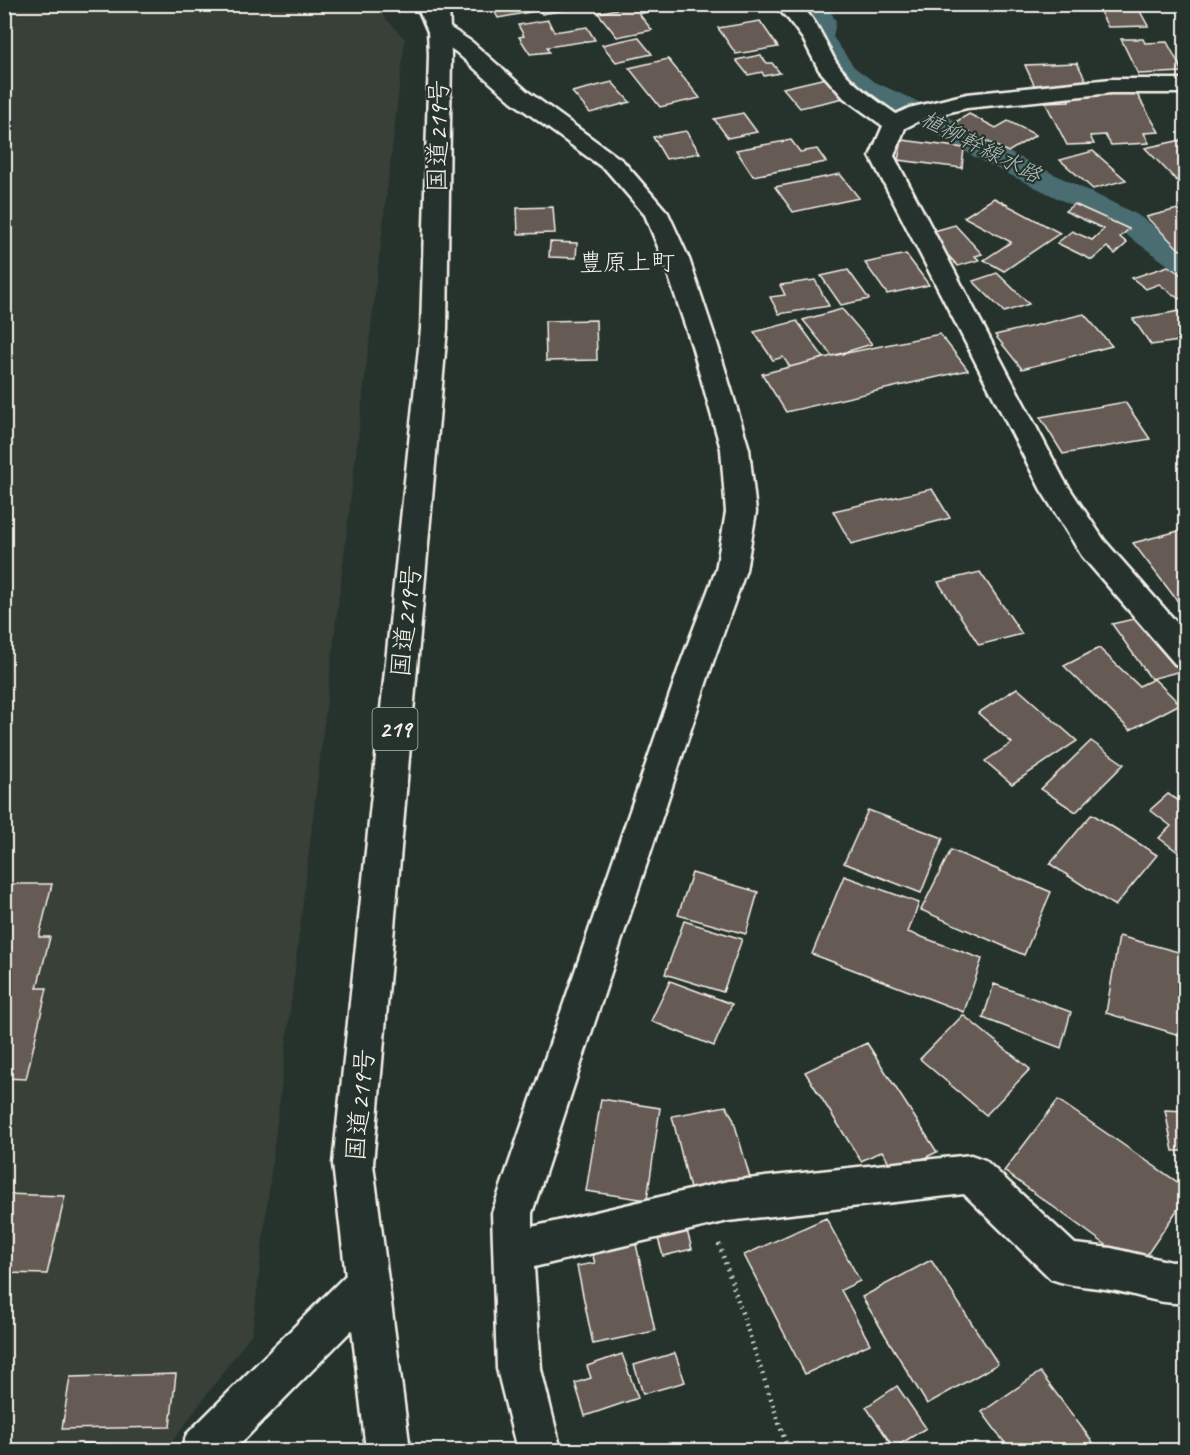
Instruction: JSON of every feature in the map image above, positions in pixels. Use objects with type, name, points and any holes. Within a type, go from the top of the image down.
[{"type":"main road","points":[[783,4],[797,15],[814,39],[827,65],[852,93],[895,124]]},
{"type":"main road","points":[[434,13],[464,47],[519,96],[615,166],[656,213],[676,259],[702,335],[735,449],[741,512],[731,570],[697,662],[512,1213],[519,1369],[540,1450]]},
{"type":"main road","name":"国道219号","points":[[388,1450],[353,1164],[434,330],[440,55],[434,13]]},
{"type":"main road","points":[[1185,86],[1111,86],[967,101],[917,113],[895,124],[882,156],[1051,483],[1093,548],[1185,655]]},
{"type":"main road","points":[[512,1252],[728,1201],[971,1174],[1066,1264],[1111,1269],[1171,1283],[1185,1282]]},
{"type":"main road","points":[[202,1450],[368,1282]]},
{"type":"path","points":[[706,1207],[788,1450]]},
{"type":"shaded area","points":[[5,5],[373,5],[405,39],[252,1333],[166,1450],[5,1450]]},
{"type":"building","points":[[491,4],[531,4],[535,11],[498,18]]},
{"type":"building","points":[[536,4],[587,4],[588,6],[542,14]]},
{"type":"building","points":[[646,4],[651,11],[639,14],[652,30],[617,37],[598,13]]},
{"type":"building","points":[[1096,4],[1136,4],[1148,26],[1108,27]]},
{"type":"building","points":[[548,20],[554,32],[587,27],[595,40],[547,47],[549,52],[530,54],[519,37],[524,36],[518,25]]},
{"type":"building","points":[[760,21],[778,47],[736,54],[718,28]]},
{"type":"building","points":[[638,37],[652,54],[616,62],[602,45]]},
{"type":"building","points":[[1121,39],[1143,39],[1145,43],[1167,42],[1183,72],[1138,74]]},
{"type":"building","points":[[760,55],[767,63],[772,63],[780,73],[764,76],[762,72],[748,75],[736,60]]},
{"type":"building","points":[[668,59],[700,98],[660,107],[629,68]]},
{"type":"building","points":[[1077,63],[1088,84],[1035,87],[1025,65]]},
{"type":"building","points":[[830,77],[848,97],[800,108],[783,88]]},
{"type":"building","points":[[612,82],[630,102],[590,113],[572,92]]},
{"type":"building","points":[[1135,91],[1159,132],[1144,133],[1149,143],[1111,145],[1105,135],[1090,136],[1094,144],[1067,145],[1045,102],[1069,101],[1066,95]]},
{"type":"building","points":[[743,113],[757,132],[728,138],[714,119]]},
{"type":"building","points":[[969,114],[996,128],[1008,121],[1036,135],[1008,152],[952,124]]},
{"type":"building","points":[[686,131],[700,153],[666,159],[653,137]]},
{"type":"building","points":[[1186,139],[1186,185],[1182,186],[1145,148]]},
{"type":"building","points":[[791,140],[800,152],[817,149],[826,162],[753,176],[736,150]]},
{"type":"building","points":[[902,140],[964,148],[962,168],[898,160]]},
{"type":"building","points":[[1093,151],[1126,180],[1093,189],[1060,160]]},
{"type":"building","points":[[840,174],[859,198],[793,212],[775,187]]},
{"type":"building","points":[[994,198],[1060,233],[1004,271],[984,260],[1011,242],[964,217]]},
{"type":"building","points":[[1074,204],[1129,229],[1120,237],[1127,243],[1115,254],[1107,247],[1092,260],[1057,243],[1072,231],[1092,240],[1104,229],[1065,211]]},
{"type":"building","points":[[553,207],[555,233],[518,234],[517,208]]},
{"type":"building","points":[[1178,209],[1186,216],[1186,248],[1180,250],[1146,217]]},
{"type":"building","points":[[955,225],[982,254],[975,256],[979,260],[958,266],[927,233]]},
{"type":"building","points":[[550,242],[577,243],[576,258],[549,257]]},
{"type":"building","points":[[906,254],[929,285],[887,294],[865,263]]},
{"type":"building","points":[[1168,266],[1186,278],[1186,296],[1179,299],[1159,284],[1146,289],[1132,278]]},
{"type":"building","points":[[848,270],[869,299],[841,305],[821,276]]},
{"type":"building","points":[[997,273],[1029,304],[1004,312],[973,281]]},
{"type":"building","points":[[815,280],[829,306],[779,314],[770,297],[785,295],[780,285]]},
{"type":"building","points":[[842,309],[872,344],[832,356],[803,320]]},
{"type":"building","points":[[1186,310],[1186,340],[1151,345],[1133,319]]},
{"type":"building","points":[[1084,314],[1112,346],[1022,369],[995,335]]},
{"type":"building","points":[[596,320],[597,360],[546,361],[545,321]]},
{"type":"building","points":[[797,321],[824,358],[790,367],[783,357],[773,360],[754,332]]},
{"type":"building","points":[[940,334],[968,370],[786,412],[762,374],[832,356]]},
{"type":"building","points":[[1125,402],[1150,439],[1063,454],[1040,417]]},
{"type":"building","points":[[932,489],[950,518],[851,544],[833,511]]},
{"type":"building","points":[[1186,529],[1186,612],[1133,543]]},
{"type":"building","points":[[980,572],[1022,634],[979,645],[938,582]]},
{"type":"building","points":[[1142,617],[1181,671],[1151,679],[1112,624]]},
{"type":"building","points":[[1099,648],[1139,686],[1154,679],[1180,704],[1130,730],[1064,666]]},
{"type":"building","points":[[1017,688],[1077,741],[1012,784],[985,761],[1012,743],[978,713]]},
{"type":"building","points":[[1091,741],[1124,764],[1076,812],[1041,789]]},
{"type":"building","points":[[1168,794],[1186,805],[1186,858],[1159,838],[1171,826],[1150,810]]},
{"type":"building","points":[[868,810],[943,838],[921,893],[844,863]]},
{"type":"building","points":[[1092,814],[1157,855],[1115,906],[1050,864]]},
{"type":"building","points":[[951,850],[1051,892],[1024,955],[921,910]]},
{"type":"building","points":[[692,873],[758,892],[746,934],[678,915]]},
{"type":"building","points":[[844,876],[919,903],[908,932],[982,959],[964,1012],[812,954]]},
{"type":"building","points":[[4,884],[52,884],[39,937],[50,937],[37,988],[47,988],[26,1079],[4,1078]]},
{"type":"building","points":[[684,921],[742,939],[723,992],[665,974]]},
{"type":"building","points":[[1119,936],[1186,954],[1186,1037],[1106,1013]]},
{"type":"building","points":[[670,981],[732,1004],[714,1046],[651,1021]]},
{"type":"building","points":[[994,984],[1071,1012],[1061,1048],[983,1018]]},
{"type":"building","points":[[963,1015],[1030,1069],[986,1115],[920,1059]]},
{"type":"building","points":[[867,1043],[937,1152],[895,1172],[882,1151],[861,1161],[805,1072]]},
{"type":"building","points":[[601,1099],[660,1108],[647,1200],[586,1191]]},
{"type":"building","points":[[1058,1100],[1186,1188],[1186,1197],[1138,1268],[1004,1171]]},
{"type":"building","points":[[726,1106],[733,1118],[752,1185],[692,1197],[672,1116]]},
{"type":"building","points":[[1165,1110],[1186,1111],[1186,1151],[1173,1151]]},
{"type":"building","points":[[4,1194],[65,1196],[47,1274],[4,1273]]},
{"type":"building","points":[[826,1218],[860,1281],[841,1290],[870,1344],[805,1374],[744,1255]]},
{"type":"building","points":[[686,1227],[692,1249],[663,1256],[657,1235]]},
{"type":"building","points":[[636,1244],[655,1331],[593,1344],[577,1266],[595,1263],[592,1253]]},
{"type":"building","points":[[931,1260],[998,1364],[927,1404],[862,1297]]},
{"type":"building","points":[[675,1353],[685,1382],[643,1394],[634,1365]]},
{"type":"building","points":[[622,1354],[638,1398],[585,1416],[575,1383],[591,1378],[587,1366]]},
{"type":"building","points":[[1040,1372],[1095,1445],[1087,1450],[1010,1450],[982,1412]]},
{"type":"building","points":[[176,1374],[170,1427],[62,1429],[70,1377]]},
{"type":"building","points":[[897,1386],[926,1428],[894,1448],[866,1407]]},
{"type":"building","points":[[83,1443],[119,1445],[118,1450],[81,1450]]},
{"type":"building","points":[[31,1445],[69,1447],[68,1450],[29,1450]]},
{"type":"waterway","name":"植柳幹線水路","points":[[813,4],[823,21],[820,37],[844,73],[863,87],[932,119],[988,153],[1125,220],[1186,263]]},
{"type":"district","name":"豊原上町","points":[[627,262]]}]
